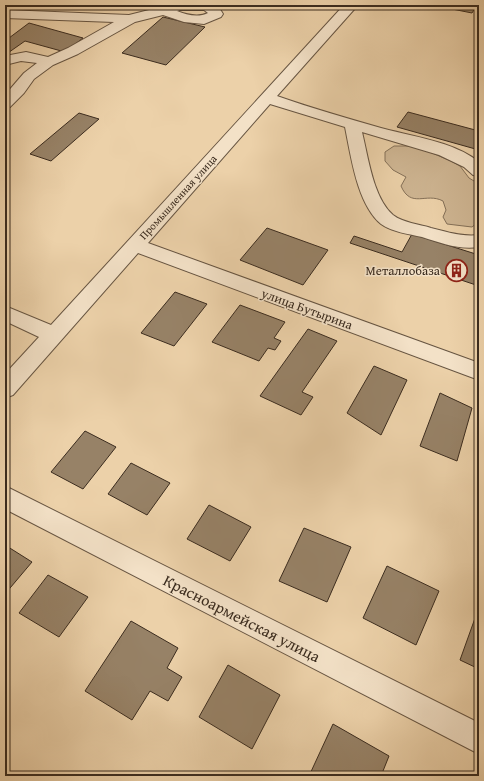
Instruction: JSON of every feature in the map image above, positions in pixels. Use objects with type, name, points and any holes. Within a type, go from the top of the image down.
[{"type":"street","points":[[5,14],[16,5]]},
{"type":"street","name":"Промышленная улица","points":[[5,389],[351,5]]},
{"type":"street","points":[[5,14],[130,19],[164,11]]},
{"type":"street","points":[[7,96],[19,90],[29,76],[48,62],[73,51],[130,19]]},
{"type":"street","points":[[10,58],[27,46]]},
{"type":"street","points":[[10,58],[32,55],[48,62]]},
{"type":"street","points":[[267,98],[352,125],[439,150],[473,164],[479,171]]},
{"type":"street","points":[[352,125],[370,194],[379,211],[388,219],[399,225],[456,241],[470,243],[479,241]]},
{"type":"street","name":"улица Бутырина","points":[[135,245],[479,372]]},
{"type":"street","points":[[5,313],[54,335]]},
{"type":"street","name":"Красноармейская улица","points":[[5,497],[479,739]]},
{"type":"shaded area","points":[[394,146],[418,147],[460,166],[469,178],[479,184],[479,224],[477,223],[472,227],[447,224],[443,217],[446,210],[443,201],[431,198],[419,199],[409,197],[401,186],[406,177],[393,170],[385,161],[385,152]]},
{"type":"building","points":[[477,5],[472,13],[437,6]]},
{"type":"building","points":[[163,17],[205,27],[166,65],[122,53]]},
{"type":"building","points":[[29,23],[83,38],[65,52],[25,41],[5,55],[5,41]]},
{"type":"building","points":[[408,112],[479,131],[479,150],[397,127]]},
{"type":"building","points":[[79,113],[99,119],[51,161],[30,154]]},
{"type":"building","points":[[267,228],[328,250],[303,285],[240,260]]},
{"type":"building","name":"Металлобаза","points":[[412,234],[479,255],[479,286],[350,243],[354,236],[402,252]]},
{"type":"building","points":[[175,292],[207,304],[174,346],[141,333]]},
{"type":"building","points":[[240,305],[285,322],[274,338],[281,341],[275,350],[268,348],[259,361],[212,342]]},
{"type":"building","points":[[308,329],[337,341],[302,392],[313,397],[301,415],[260,396]]},
{"type":"building","points":[[374,366],[407,380],[381,435],[347,413]]},
{"type":"building","points":[[440,393],[472,408],[457,461],[420,446]]},
{"type":"building","points":[[85,431],[116,447],[83,489],[51,472]]},
{"type":"building","points":[[131,463],[170,483],[147,515],[108,494]]},
{"type":"building","points":[[209,505],[251,527],[230,561],[187,539]]},
{"type":"building","points":[[304,528],[351,547],[327,602],[279,581]]},
{"type":"building","points":[[5,545],[32,562],[5,594]]},
{"type":"building","points":[[387,566],[439,591],[416,645],[363,618]]},
{"type":"building","points":[[48,575],[88,597],[59,637],[19,613]]},
{"type":"building","points":[[479,607],[479,669],[460,660]]},
{"type":"building","points":[[131,621],[178,648],[167,668],[182,677],[168,701],[150,691],[132,720],[85,691]]},
{"type":"building","points":[[228,665],[280,695],[252,749],[199,717]]},
{"type":"building","points":[[333,724],[389,756],[381,776],[309,776]]},
{"type":"place","name":"Металлобаза","points":[[456,270]]}]
